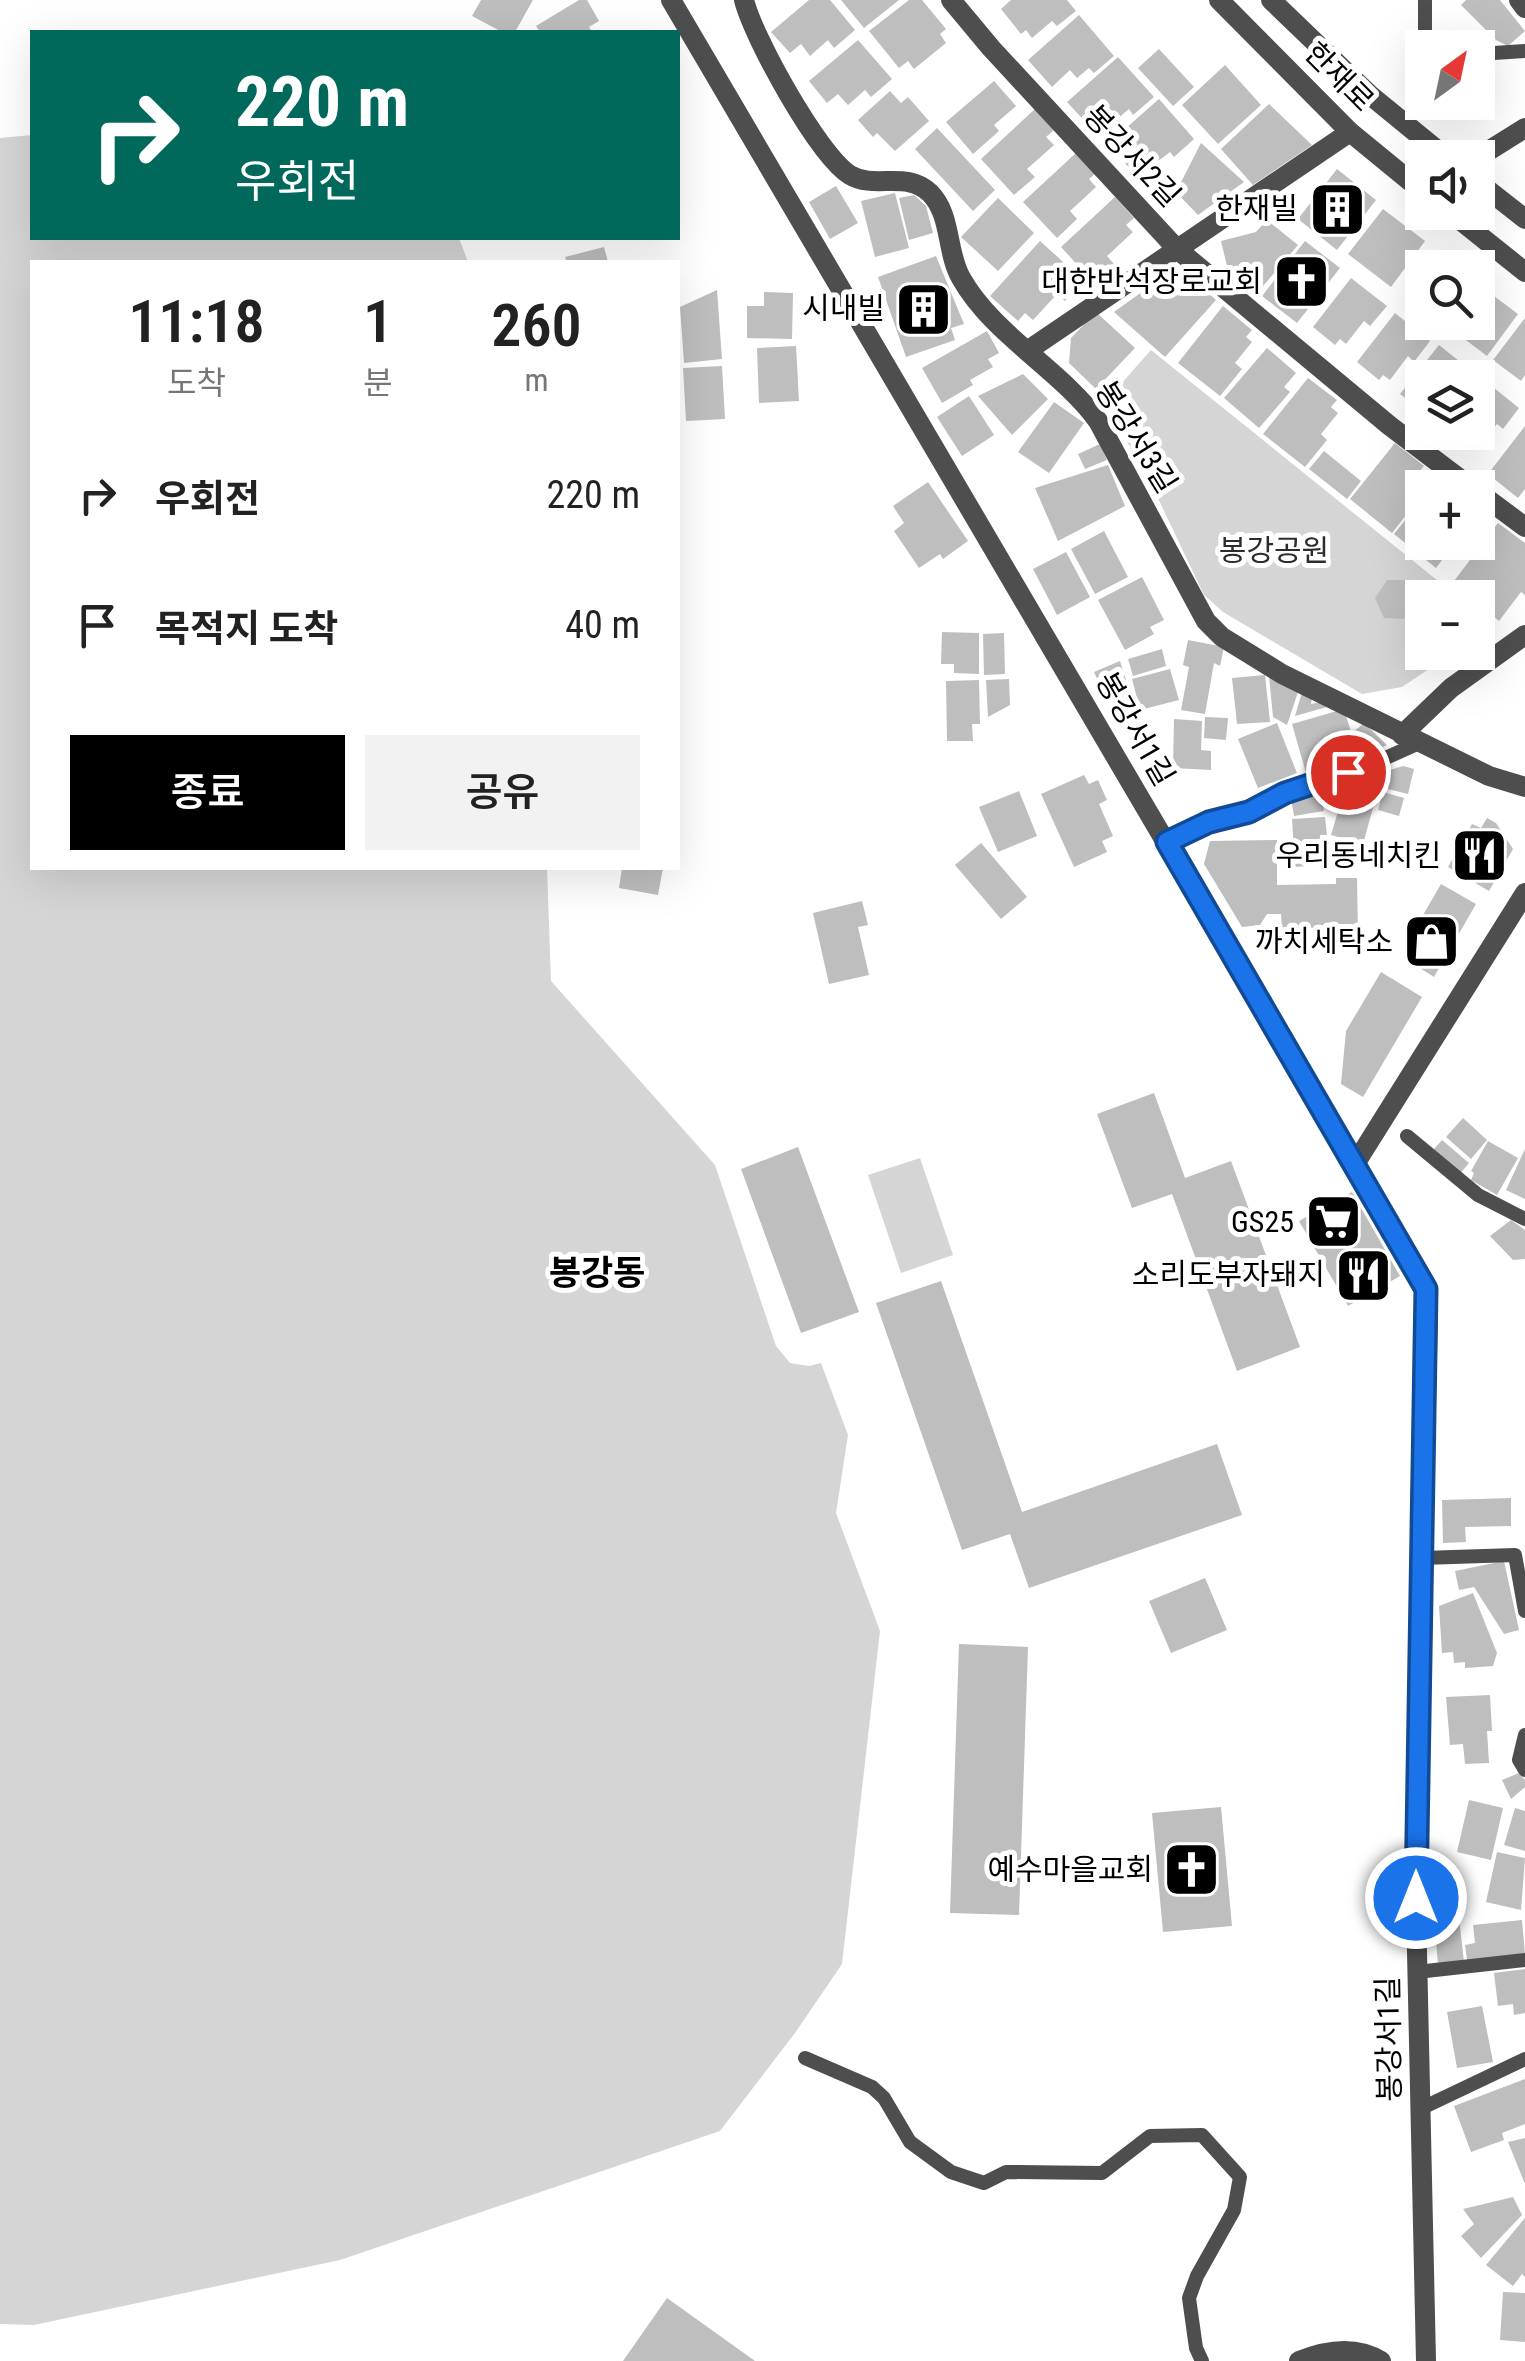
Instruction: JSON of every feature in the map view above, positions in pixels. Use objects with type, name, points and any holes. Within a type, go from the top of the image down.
[{"type":"street","name":"봉강서1길","points":[[671,0],[1426,1289],[1415,1862],[1426,2361]]},
{"type":"street","name":"봉강서3길","points":[[744,0],[770,60],[823,146],[850,175],[902,180],[931,195],[942,212],[962,280],[1026,351],[1065,382],[1098,422],[1206,621],[1222,637],[1282,674],[1488,776],[1525,787]]},
{"type":"street","name":"봉강서2길","points":[[951,0],[1178,249],[1362,403],[1449,470]]},
{"type":"street","name":"한재로","points":[[1219,0],[1350,132],[1405,177]]},
{"type":"street","name":"한재로","points":[[1271,0],[1370,95],[1425,140]]},
{"type":"street","points":[[1519,0],[1525,8]]},
{"type":"street","points":[[1495,147],[1525,128]]},
{"type":"street","points":[[1026,351],[1350,132]]},
{"type":"street","points":[[1495,195],[1525,219]]},
{"type":"street","points":[[1472,230],[1525,272]]},
{"type":"street","name":"봉강서2길","points":[[1495,505],[1525,527]]},
{"type":"street","points":[[1410,739],[1450,688],[1525,635]]},
{"type":"street","points":[[1354,1164],[1525,893]]},
{"type":"street","points":[[1299,2361],[1351,2350],[1381,2361]]},
{"type":"lane","points":[[1422,30],[1425,0]]},
{"type":"lane","points":[[1495,53],[1525,51]]},
{"type":"lane","points":[[1167,842],[1209,822],[1249,812],[1285,793],[1368,766],[1410,739]]},
{"type":"lane","points":[[1407,1136],[1478,1195],[1525,1220]]},
{"type":"lane","points":[[1422,1558],[1515,1555],[1525,1611]]},
{"type":"lane","points":[[1525,1735],[1518,1760],[1525,1770]]},
{"type":"lane","points":[[1417,1972],[1525,1960]]},
{"type":"lane","points":[[805,2058],[872,2087],[884,2098],[910,2142],[951,2172],[984,2183],[1006,2172],[1102,2172],[1150,2136],[1202,2136],[1240,2177],[1234,2210],[1197,2276],[1190,2298],[1196,2348],[1202,2361]]},
{"type":"lane","points":[[1420,2109],[1525,2059]]},
{"type":"green space","points":[[30,135],[30,240],[460,240],[467,260],[30,260],[30,870],[547,870],[551,981],[715,1165],[776,1346],[790,1363],[821,1363],[848,1435],[836,1513],[880,1631],[842,1964],[720,2131],[340,2260],[34,2325],[0,2324],[0,138]]},
{"type":"green space","name":"봉강공원","points":[[1151,350],[1405,554],[1405,560],[1412,560],[1437,580],[1405,580],[1405,670],[1428,670],[1402,687],[1362,694],[1223,612],[1204,595],[1154,490],[1105,402]]},
{"type":"green space","points":[[920,1158],[953,1255],[901,1273],[868,1175]]},
{"type":"building","points":[[481,0],[533,0],[516,30],[498,30],[472,16]]},
{"type":"building","points":[[579,0],[587,0],[599,21],[589,27],[591,30],[539,30],[536,26]]},
{"type":"building","points":[[809,0],[830,0],[855,30],[834,48],[828,40],[810,56],[801,44],[790,53],[771,32]]},
{"type":"building","points":[[841,0],[899,0],[864,28]]},
{"type":"building","points":[[909,0],[922,0],[946,29],[940,34],[946,43],[914,69],[908,61],[899,68],[869,31]]},
{"type":"building","points":[[1011,0],[1067,0],[1076,11],[1057,26],[1052,21],[1032,38],[1026,30],[1021,34],[1001,9]]},
{"type":"building","points":[[1466,0],[1500,0],[1525,31],[1508,46],[1495,39],[1495,30],[1486,30],[1461,5]]},
{"type":"building","points":[[1079,15],[1114,56],[1094,73],[1089,68],[1077,78],[1070,70],[1052,87],[1028,60]]},
{"type":"building","points":[[858,40],[892,79],[871,97],[865,90],[848,105],[838,94],[827,103],[809,81]]},
{"type":"building","points":[[1159,49],[1194,87],[1173,106],[1138,68]]},
{"type":"building","points":[[1118,57],[1154,97],[1133,115],[1129,109],[1116,120],[1109,112],[1091,128],[1067,102]]},
{"type":"building","points":[[1225,65],[1261,105],[1218,144],[1182,105]]},
{"type":"building","points":[[994,81],[1016,106],[994,125],[999,131],[973,154],[946,122]]},
{"type":"building","points":[[890,91],[901,103],[908,97],[929,121],[895,151],[877,133],[873,137],[858,120]]},
{"type":"building","points":[[1159,99],[1194,139],[1174,157],[1170,152],[1157,162],[1150,155],[1132,171],[1108,144]]},
{"type":"building","points":[[1269,104],[1312,145],[1253,185],[1221,149]]},
{"type":"building","points":[[1035,109],[1054,130],[1046,137],[1054,145],[1027,169],[1035,177],[1014,195],[981,159]]},
{"type":"building","points":[[937,128],[995,190],[973,211],[915,149]]},
{"type":"building","points":[[1201,143],[1244,182],[1198,215],[1176,192]]},
{"type":"building","points":[[1077,152],[1097,172],[1089,179],[1096,187],[1070,211],[1077,219],[1057,238],[1023,202]]},
{"type":"building","name":"한재빌","points":[[1337,169],[1376,200],[1337,250],[1298,219]]},
{"type":"building","points":[[836,186],[858,223],[830,239],[809,202]]},
{"type":"building","points":[[895,193],[909,248],[875,257],[861,201]]},
{"type":"building","points":[[914,195],[926,206],[933,233],[909,240],[899,198]]},
{"type":"building","points":[[1115,197],[1134,218],[1126,225],[1133,232],[1107,256],[1114,264],[1094,283],[1061,247]]},
{"type":"building","points":[[998,198],[1034,233],[998,271],[961,237]]},
{"type":"building","points":[[1383,209],[1405,226],[1405,230],[1425,241],[1418,250],[1405,250],[1405,268],[1391,287],[1348,254]]},
{"type":"building","points":[[1267,220],[1298,245],[1258,292],[1227,266],[1221,241],[1256,232]]},
{"type":"building","points":[[1040,241],[1083,280],[1065,301],[1057,294],[1033,320],[1025,313],[1018,321],[990,296]]},
{"type":"building","name":"대한반석장로교회","points":[[1305,241],[1340,268],[1297,323],[1262,296]]},
{"type":"building","points":[[604,247],[607,260],[566,260],[565,257]]},
{"type":"building","name":"시내빌","points":[[936,256],[964,324],[951,328],[955,340],[906,357],[878,277]]},
{"type":"building","points":[[1164,276],[1193,279],[1216,300],[1165,357],[1114,312]]},
{"type":"building","points":[[1351,278],[1387,306],[1370,326],[1364,321],[1346,344],[1340,339],[1335,345],[1313,327]]},
{"type":"building","points":[[717,290],[722,359],[684,363],[680,307]]},
{"type":"building","points":[[764,292],[793,293],[792,339],[747,338],[747,306],[764,306]]},
{"type":"building","points":[[1495,297],[1518,314],[1487,356],[1466,340],[1495,340]]},
{"type":"building","points":[[1223,306],[1252,330],[1246,337],[1252,342],[1235,363],[1242,369],[1220,396],[1178,363]]},
{"type":"building","points":[[1096,312],[1135,348],[1096,389],[1069,363],[1071,338]]},
{"type":"building","points":[[1395,313],[1405,321],[1405,340],[1430,341],[1416,360],[1408,356],[1390,380],[1383,375],[1379,380],[1357,362]]},
{"type":"building","points":[[1525,318],[1525,375],[1521,381],[1493,360]]},
{"type":"building","points":[[987,331],[999,353],[988,359],[993,367],[970,380],[973,385],[942,403],[922,368]]},
{"type":"building","points":[[1439,345],[1458,360],[1427,360]]},
{"type":"building","points":[[796,346],[799,401],[759,403],[757,348]]},
{"type":"building","points":[[1267,348],[1296,373],[1284,387],[1290,392],[1259,428],[1224,398]]},
{"type":"building","points":[[722,366],[725,419],[686,421],[683,368]]},
{"type":"building","points":[[1023,374],[1048,399],[1012,435],[978,396]]},
{"type":"building","points":[[1308,378],[1337,400],[1331,407],[1338,413],[1321,434],[1327,440],[1305,467],[1263,434]]},
{"type":"building","points":[[1495,389],[1519,408],[1503,429],[1497,424],[1495,427]]},
{"type":"building","points":[[969,396],[994,435],[962,456],[937,417]]},
{"type":"building","points":[[1054,402],[1084,423],[1049,473],[1018,452]]},
{"type":"building","points":[[1525,426],[1525,489],[1518,498],[1495,480],[1495,470],[1491,470]]},
{"type":"building","points":[[1395,443],[1424,466],[1421,470],[1405,470],[1405,516],[1392,533],[1350,499]]},
{"type":"building","points":[[1100,444],[1107,460],[1085,469],[1078,454]]},
{"type":"building","points":[[1324,451],[1361,481],[1347,499],[1309,469]]},
{"type":"building","points":[[1108,465],[1125,506],[1058,541],[1035,488]]},
{"type":"building","points":[[928,482],[968,541],[943,559],[940,554],[919,568],[894,531],[904,523],[893,506]]},
{"type":"building","points":[[1405,520],[1405,543],[1394,534]]},
{"type":"building","points":[[1498,523],[1525,543],[1525,595],[1521,592],[1499,621],[1495,618],[1495,580],[1455,580],[1470,560],[1495,560]]},
{"type":"building","points":[[1104,531],[1128,577],[1095,594],[1071,549]]},
{"type":"building","points":[[1066,552],[1090,597],[1057,615],[1033,569]]},
{"type":"building","points":[[1426,560],[1442,560],[1436,568]]},
{"type":"building","points":[[1142,577],[1164,620],[1150,627],[1154,634],[1125,650],[1098,600]]},
{"type":"building","points":[[1387,580],[1405,580],[1405,618],[1384,618],[1375,598]]},
{"type":"building","points":[[942,632],[979,633],[979,674],[954,673],[954,664],[941,664]]},
{"type":"building","points":[[1004,633],[1005,674],[984,675],[983,634]]},
{"type":"building","points":[[1188,640],[1224,647],[1220,666],[1214,663],[1205,714],[1181,710],[1189,667],[1183,665]]},
{"type":"building","points":[[1162,649],[1166,666],[1133,676],[1128,659]]},
{"type":"building","points":[[1120,661],[1134,705],[1120,711],[1111,691],[1104,694],[1094,672]]},
{"type":"building","points":[[1170,669],[1179,700],[1140,710],[1132,679]]},
{"type":"building","points":[[1265,675],[1270,722],[1237,724],[1232,678]]},
{"type":"building","points":[[1269,676],[1299,689],[1287,725],[1273,717]]},
{"type":"building","points":[[1009,679],[1010,705],[988,717],[986,680]]},
{"type":"building","points":[[979,680],[980,724],[972,724],[973,741],[947,741],[946,681]]},
{"type":"building","points":[[1302,692],[1312,698],[1311,704],[1320,702],[1327,707],[1295,716]]},
{"type":"building","points":[[1344,709],[1351,732],[1340,736],[1347,761],[1306,773],[1292,724]]},
{"type":"building","points":[[1205,717],[1228,718],[1226,740],[1204,738]]},
{"type":"building","points":[[1174,719],[1202,721],[1201,750],[1211,751],[1211,770],[1173,768]]},
{"type":"building","points":[[1277,723],[1297,773],[1258,788],[1238,739]]},
{"type":"building","points":[[1364,723],[1387,745],[1350,762],[1353,732]]},
{"type":"building","points":[[1403,766],[1414,769],[1408,794],[1372,785],[1374,775]]},
{"type":"building","points":[[1084,775],[1089,784],[1098,780],[1107,800],[1099,804],[1113,836],[1102,841],[1107,852],[1074,867],[1041,794]]},
{"type":"building","points":[[1330,787],[1332,796],[1322,798],[1324,811],[1294,816],[1290,793]]},
{"type":"building","points":[[1345,788],[1376,797],[1363,844],[1331,835]]},
{"type":"building","points":[[1019,791],[1037,836],[998,852],[979,807]]},
{"type":"building","points":[[1383,792],[1404,798],[1399,816],[1378,810]]},
{"type":"building","points":[[1325,817],[1327,835],[1320,835],[1322,865],[1295,867],[1292,819]]},
{"type":"building","points":[[1487,818],[1496,823],[1513,849],[1489,891],[1448,867],[1472,824],[1481,828]]},
{"type":"building","points":[[1277,840],[1277,885],[1336,884],[1336,878],[1357,878],[1358,934],[1318,935],[1318,928],[1282,928],[1281,914],[1267,914],[1260,925],[1242,927],[1204,864],[1210,841]]},
{"type":"building","points":[[981,843],[1027,897],[1001,919],[955,865]]},
{"type":"building","points":[[622,870],[663,870],[658,895],[619,888]]},
{"type":"building","points":[[1441,884],[1476,904],[1434,977],[1404,958],[1412,943],[1408,941]]},
{"type":"building","points":[[862,901],[868,925],[858,927],[869,975],[829,984],[813,913]]},
{"type":"building","points":[[1381,972],[1422,997],[1363,1097],[1341,1084],[1346,1031]]},
{"type":"building","points":[[1154,1093],[1185,1178],[1231,1161],[1300,1347],[1237,1371],[1172,1194],[1132,1208],[1097,1114]]},
{"type":"building","points":[[1463,1118],[1487,1140],[1471,1159],[1446,1137]]},
{"type":"building","points":[[1442,1140],[1469,1163],[1459,1175],[1432,1151]]},
{"type":"building","points":[[1488,1141],[1518,1158],[1497,1195],[1471,1180],[1471,1171]]},
{"type":"building","points":[[798,1147],[859,1312],[801,1333],[741,1169]]},
{"type":"building","points":[[1525,1149],[1525,1199],[1506,1190]]},
{"type":"building","points":[[1352,1192],[1400,1276],[1348,1306],[1299,1221]]},
{"type":"building","points":[[1511,1220],[1525,1230],[1525,1259],[1513,1260],[1490,1236]]},
{"type":"building","points":[[941,1281],[1022,1512],[1217,1444],[1242,1515],[1029,1588],[1010,1534],[962,1550],[876,1303]]},
{"type":"building","points":[[1511,1498],[1511,1526],[1465,1527],[1466,1542],[1443,1543],[1442,1500]]},
{"type":"building","points":[[1504,1561],[1519,1630],[1504,1634],[1474,1587],[1459,1590],[1455,1571]]},
{"type":"building","points":[[1205,1578],[1227,1630],[1171,1653],[1149,1601]]},
{"type":"building","points":[[1473,1593],[1497,1653],[1493,1666],[1465,1668],[1465,1662],[1454,1663],[1453,1652],[1442,1653],[1439,1606]]},
{"type":"building","points":[[959,1644],[1028,1647],[1019,1915],[950,1913]]},
{"type":"building","points":[[1490,1695],[1489,1763],[1465,1764],[1463,1744],[1450,1745],[1446,1697]]},
{"type":"building","points":[[1519,1773],[1525,1787],[1511,1799],[1502,1780]]},
{"type":"building","points":[[1469,1800],[1503,1808],[1491,1860],[1457,1852]]},
{"type":"building","name":"예수마을교회","points":[[1221,1807],[1232,1926],[1163,1932],[1152,1813]]},
{"type":"building","points":[[1515,1808],[1525,1811],[1525,1851],[1504,1845]]},
{"type":"building","points":[[1497,1852],[1525,1858],[1521,1910],[1486,1902]]},
{"type":"building","points":[[1459,1918],[1464,1962],[1438,1964],[1434,1920]]},
{"type":"building","points":[[1522,1920],[1525,1954],[1467,1960],[1465,1945],[1475,1943],[1473,1925]]},
{"type":"building","points":[[1525,1969],[1525,2013],[1514,2015],[1513,2004],[1498,2006],[1494,1973]]},
{"type":"building","points":[[1482,2006],[1493,2062],[1457,2068],[1447,2012]]},
{"type":"building","points":[[1525,2079],[1525,2124],[1502,2133],[1504,2140],[1471,2152],[1454,2106]]},
{"type":"building","points":[[1525,2138],[1525,2184],[1508,2142]]},
{"type":"building","points":[[1513,2197],[1522,2215],[1481,2258],[1461,2236],[1474,2224],[1463,2209]]},
{"type":"building","points":[[1525,2218],[1525,2277],[1522,2274],[1513,2286],[1486,2265]]},
{"type":"building","points":[[1503,2292],[1525,2293],[1525,2342],[1500,2340]]},
{"type":"building","points":[[667,2298],[755,2361],[623,2361]]},
{"type":"place","name":"한재빌","points":[[1337,209]]},
{"type":"place","name":"대한반석장로교회","points":[[1301,282]]},
{"type":"place","name":"시내빌","points":[[924,309]]},
{"type":"place","name":"우리동네치킨","points":[[1480,856]]},
{"type":"place","name":"까치세탁소","points":[[1432,942]]},
{"type":"place","name":"GS25","points":[[1333,1222]]},
{"type":"place","name":"소리도부자돼지","points":[[1364,1275]]},
{"type":"place","name":"예수마을교회","points":[[1192,1870]]},
{"type":"district","name":"봉강동","points":[[597,1273]]},
{"type":"route","points":[[1348,772],[1285,793],[1249,812],[1209,822],[1167,842],[1426,1289],[1416,1898]]}]
